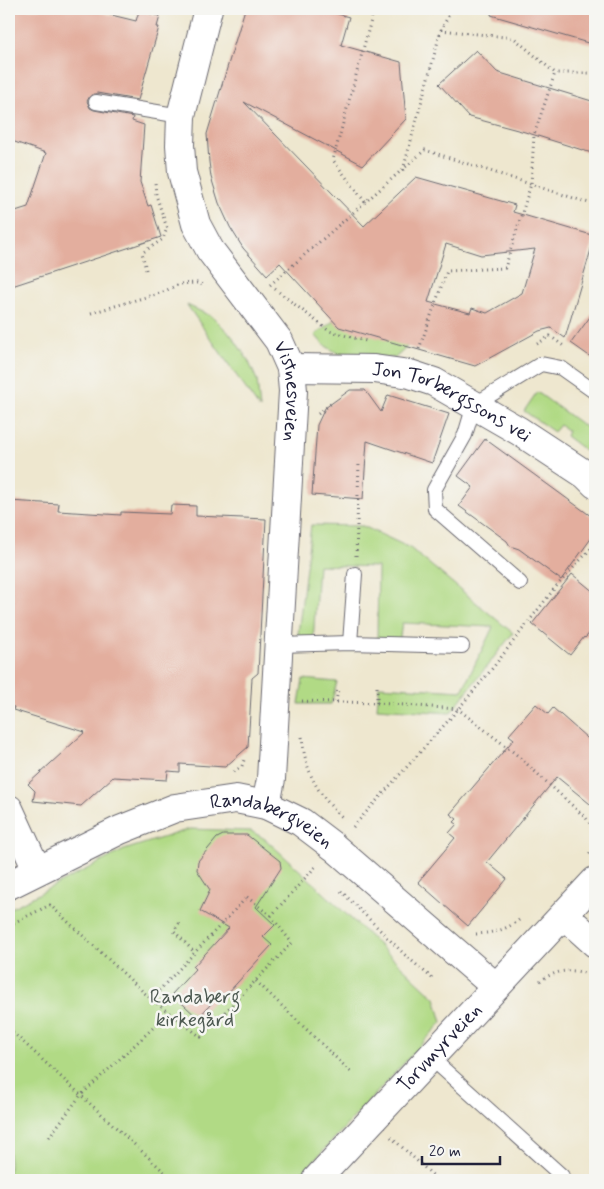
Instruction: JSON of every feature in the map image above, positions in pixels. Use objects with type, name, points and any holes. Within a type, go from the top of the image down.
[{"type":"main road","name":"Vistnesveien","points":[[208,9],[181,116],[180,145],[182,172],[196,224],[210,250],[279,341],[291,368],[294,391],[271,779],[266,805]]},
{"type":"main road","name":"Jon Torbergssons vei","points":[[291,368],[374,369],[410,374],[434,382],[519,431],[586,475],[595,484]]},
{"type":"main road","name":"Randabergveien","points":[[9,885],[120,830],[175,808],[236,799],[266,805],[301,822],[334,846],[496,987]]},
{"type":"main road","points":[[9,809],[37,870]]},
{"type":"main road","name":"Torvmyrveien","points":[[316,1180],[564,916],[589,870]]},
{"type":"main road","points":[[564,916],[595,943]]},
{"type":"lane","points":[[96,102],[181,116]]},
{"type":"lane","points":[[520,583],[435,509],[434,490],[465,435],[474,405],[541,364],[562,368],[595,392]]},
{"type":"lane","points":[[350,643],[355,574]]},
{"type":"lane","points":[[279,644],[350,643],[462,646]]},
{"type":"lane","points":[[430,1057],[562,1176]]},
{"type":"path","points":[[366,202],[333,160],[374,9]]},
{"type":"path","points":[[403,171],[441,30],[452,9]]},
{"type":"path","points":[[441,30],[514,38],[555,73],[595,74]]},
{"type":"path","points":[[418,354],[447,271],[505,268],[531,184],[534,135],[555,73]]},
{"type":"path","points":[[270,285],[425,150],[595,205]]},
{"type":"path","points":[[264,279],[329,331],[373,342]]},
{"type":"path","points":[[91,313],[163,292],[178,284],[197,283],[210,289]]},
{"type":"path","points":[[534,346],[550,336],[565,348]]},
{"type":"path","points":[[356,548],[359,463]]},
{"type":"path","points":[[360,834],[353,827],[417,757],[488,674],[554,589],[595,544]]},
{"type":"path","points":[[377,686],[377,703]]},
{"type":"path","points":[[336,702],[338,689]]},
{"type":"path","points":[[300,701],[377,703],[458,709],[517,755],[586,818],[595,830]]},
{"type":"path","points":[[229,776],[242,766],[247,753]]},
{"type":"path","points":[[589,870],[595,848]]},
{"type":"path","points":[[311,861],[322,872]]},
{"type":"path","points":[[271,916],[316,866]]},
{"type":"path","points":[[340,890],[405,956],[432,978]]},
{"type":"path","points":[[9,925],[50,904],[151,999],[201,1037],[292,943],[271,916],[247,897],[151,999]]},
{"type":"path","points":[[470,934],[491,934],[508,928],[522,918]]},
{"type":"path","points":[[179,923],[174,931],[195,953]]},
{"type":"path","points":[[535,986],[552,974],[562,971],[584,973],[595,978]]},
{"type":"path","points":[[256,981],[352,1074]]},
{"type":"path","points":[[49,1137],[80,1096],[169,1013]]},
{"type":"path","points":[[9,1029],[173,1180]]},
{"type":"path","points":[[390,1136],[438,1180]]},
{"type":"green space","points":[[362,299],[414,335],[405,349],[395,358],[339,354],[324,345],[315,335]]},
{"type":"green space","points":[[187,305],[213,317],[232,336],[248,360],[257,380],[260,409]]},
{"type":"green space","points":[[537,392],[595,434],[595,458],[566,436],[568,431],[560,425],[554,432],[524,411]]},
{"type":"green space","points":[[311,525],[363,526],[410,548],[513,633],[450,713],[377,708],[379,686],[462,691],[493,627],[402,623],[399,643],[377,641],[378,567],[318,565],[313,643],[297,643]]},
{"type":"green space","points":[[303,679],[337,682],[331,704],[299,704]]},
{"type":"green space","name":"Randaberg kirkegård","points":[[190,829],[251,831],[265,839],[435,998],[442,1022],[296,1180],[9,1180],[9,909],[124,850]]},
{"type":"building","points":[[9,9],[87,9],[136,21],[139,11],[160,16],[157,27],[159,27],[138,100],[97,93],[90,96],[87,101],[90,108],[94,110],[133,117],[132,121],[144,125],[140,182],[148,206],[151,205],[161,237],[9,287],[9,213],[28,207],[46,153],[9,140]]},
{"type":"building","points":[[245,9],[320,9],[349,17],[341,45],[401,62],[406,119],[363,165],[244,102],[364,226],[416,177],[515,205],[513,212],[595,236],[565,338],[551,328],[539,331],[475,366],[339,327],[280,263],[267,275],[243,248],[230,227],[219,203],[211,177],[207,134]],"holes":[[[446,244],[481,255],[535,249],[522,293],[487,313],[472,308],[470,313],[428,302]]]},
{"type":"building","points":[[492,9],[595,9],[595,45],[491,15]]},
{"type":"building","points":[[476,50],[497,72],[595,102],[595,154],[469,117],[439,84]]},
{"type":"building","points":[[595,310],[595,360],[571,343]]},
{"type":"building","points":[[350,390],[365,390],[381,412],[388,395],[449,414],[432,463],[367,441],[363,499],[312,495],[317,425],[325,408]]},
{"type":"building","points":[[485,439],[595,519],[595,533],[561,580],[519,549],[510,546],[507,541],[459,506],[473,487],[458,476]]},
{"type":"building","points":[[9,501],[59,504],[58,511],[121,515],[121,512],[170,514],[171,505],[196,506],[196,516],[266,519],[258,673],[252,678],[248,747],[225,767],[180,764],[180,772],[168,771],[167,780],[113,777],[81,806],[33,801],[35,791],[28,784],[85,732],[13,710],[14,707],[9,706]]},
{"type":"building","points":[[572,574],[595,593],[595,627],[584,637],[570,655],[532,624]]},
{"type":"building","points":[[536,704],[548,714],[553,708],[595,745],[595,808],[557,777],[487,862],[507,879],[468,926],[418,882],[455,838],[449,833],[457,824],[454,822],[457,819],[450,814],[514,739],[509,735]]},
{"type":"building","points":[[223,835],[247,835],[280,861],[281,868],[256,907],[275,925],[263,937],[272,945],[225,996],[221,993],[198,1018],[172,994],[195,969],[193,967],[229,928],[200,911],[210,890],[197,870],[198,861],[217,838]]}]
